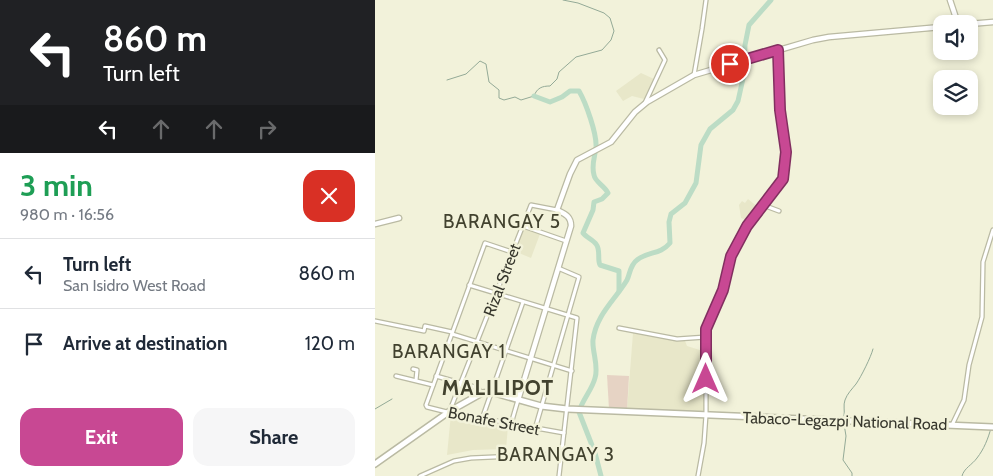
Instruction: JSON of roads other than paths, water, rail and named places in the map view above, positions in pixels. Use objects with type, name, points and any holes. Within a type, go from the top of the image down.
[{"type":"main road","name":"Tabaco-Legazpi National Road","points":[[491,392],[541,406],[580,410],[991,427]]},
{"type":"main road","points":[[375,464],[449,412],[481,393],[491,392]]},
{"type":"street","points":[[694,75],[705,0]]},
{"type":"street","points":[[950,0],[955,15]]},
{"type":"street","points":[[978,23],[993,22]]},
{"type":"street","points":[[511,424],[571,226],[571,220],[568,216],[557,210],[573,166],[582,157],[605,146],[617,137],[635,112],[644,104],[694,75],[829,37],[933,27]]},
{"type":"street","points":[[644,104],[665,60],[659,50]]},
{"type":"street","points":[[698,476],[704,443],[706,415],[706,337],[709,322],[725,285],[731,256],[747,226],[781,183],[786,160],[786,144],[779,99],[778,50]]},
{"type":"street","name":"Rizal Street","points":[[449,412],[531,205],[557,210]]},
{"type":"street","points":[[763,205],[779,211]]},
{"type":"street","points":[[375,224],[399,218]]},
{"type":"street","points":[[523,226],[567,241]]},
{"type":"street","points":[[952,425],[966,393],[969,365],[982,317],[983,262],[993,230]]},
{"type":"street","points":[[396,376],[433,384],[485,243],[512,252]]},
{"type":"street","points":[[535,429],[579,277],[557,268]]},
{"type":"street","points":[[469,285],[577,318],[559,476]]},
{"type":"street","points":[[482,418],[523,302]]},
{"type":"street","points":[[375,321],[424,331],[425,326],[572,371]]},
{"type":"street","points":[[619,328],[677,339],[706,337]]},
{"type":"street","points":[[413,369],[417,370],[416,380]]},
{"type":"street","points":[[436,376],[478,388],[481,393]]},
{"type":"street","name":"Bonafe Street","points":[[433,384],[427,407],[564,433]]},
{"type":"street","points":[[420,476],[453,461],[471,458],[561,454]]},
{"type":"waterway","points":[[447,80],[466,74],[480,61],[486,64],[489,82],[499,90],[499,98],[504,100],[515,97],[521,100],[534,96],[540,88],[550,86],[557,79],[559,72],[576,57],[602,50],[611,40],[614,31],[610,18],[604,13],[578,3],[563,0]]},
{"type":"waterway","points":[[601,476],[595,453],[579,412],[594,382],[596,373],[593,345],[595,331],[602,315],[627,280],[635,262],[645,255],[666,247],[670,243],[669,222],[671,214],[685,203],[696,183],[701,145],[710,129],[733,110],[738,101],[744,74],[745,45],[749,25],[771,0]]},
{"type":"waterway","points":[[534,96],[550,102],[570,91],[579,91],[585,103],[596,141],[593,164],[594,175],[608,193],[602,199],[594,202],[593,210],[583,233],[597,246],[600,265],[619,271],[619,291]]},
{"type":"waterway","points":[[844,416],[846,398],[860,377],[873,349]]},
{"type":"waterway","points":[[375,409],[392,399]]},
{"type":"waterway","points":[[844,424],[846,436],[843,460],[852,476]]},
{"type":"waterway","points":[[962,476],[964,471],[982,451],[991,428]]},
{"type":"district","name":"BARANGAY 5","points":[[502,221]]},
{"type":"district","name":"BARANGAY 1","points":[[449,351]]},
{"type":"district","name":"MALILIPOT","points":[[498,387]]},
{"type":"district","name":"BARANGAY 3","points":[[556,454]]}]
